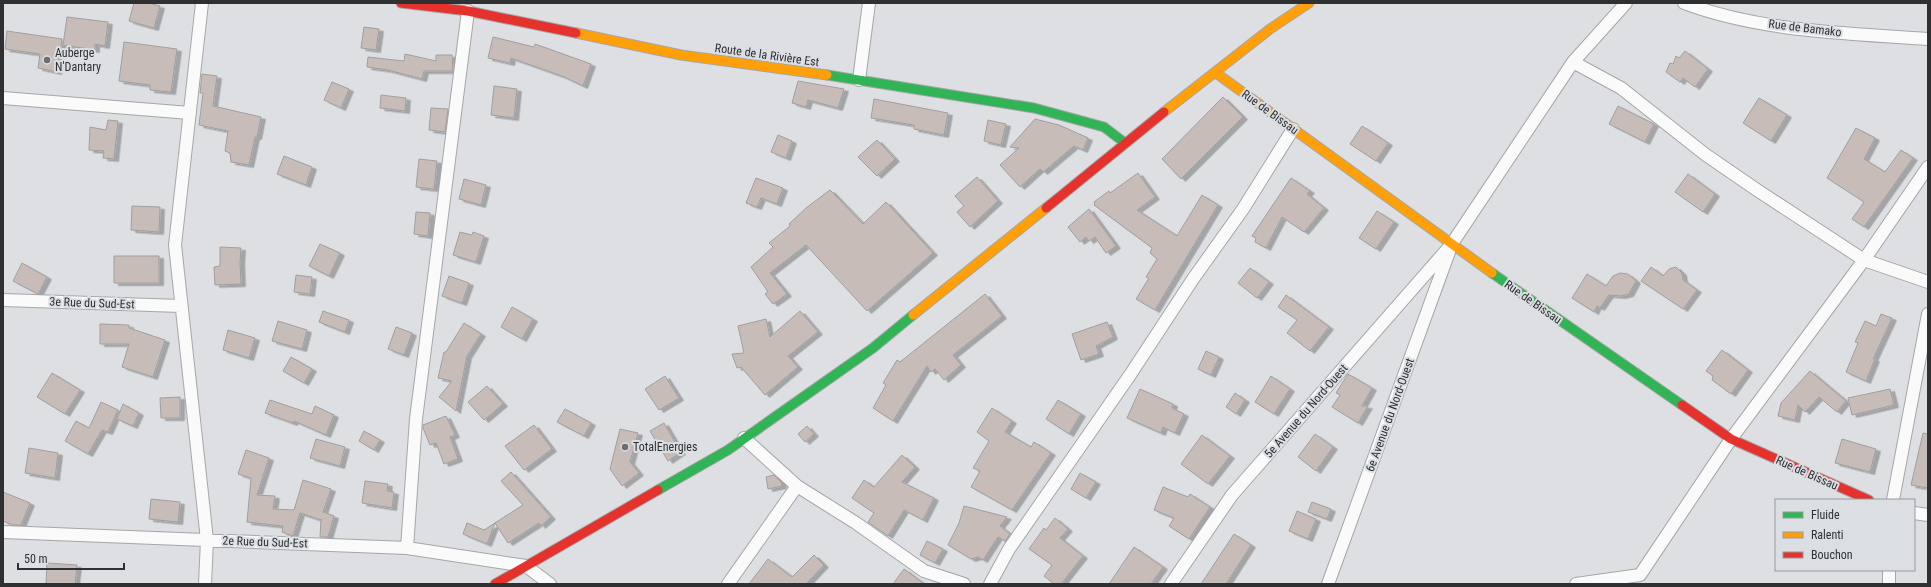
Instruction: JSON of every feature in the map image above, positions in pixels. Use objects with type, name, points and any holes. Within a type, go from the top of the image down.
[{"type":"main road","name":"Route de la Rivière Est","points":[[401,3],[468,11],[681,55],[859,80],[1034,108],[1104,127],[1124,143]]},
{"type":"main road","points":[[495,584],[728,450],[873,348],[1124,143],[1216,73],[1270,29],[1309,3]]},
{"type":"main road","name":"Rue de Bissau","points":[[1216,73],[1452,246],[1731,439],[1867,499]]},
{"type":"street","points":[[202,3],[175,245],[207,540],[205,584]]},
{"type":"street","points":[[859,80],[869,3]]},
{"type":"street","points":[[1452,246],[1573,62],[1626,3]]},
{"type":"street","name":"Rue de Bamako","points":[[1684,3],[1702,6],[1789,28],[1928,39]]},
{"type":"street","points":[[407,548],[416,419],[468,11]]},
{"type":"street","points":[[1573,62],[1621,88],[1706,154],[1757,190],[1864,260],[1928,282]]},
{"type":"street","points":[[3,98],[190,113]]},
{"type":"street","points":[[990,584],[1010,549],[1130,375],[1193,279],[1243,209],[1293,129]]},
{"type":"street","points":[[1576,584],[1640,576],[1731,439],[1864,260],[1928,167]]},
{"type":"street","name":"5e Avenue du Nord-Ouest","points":[[1171,584],[1232,495],[1452,246]]},
{"type":"street","name":"6e Avenue du Nord-Ouest","points":[[1328,584],[1452,246]]},
{"type":"street","name":"3e Rue du Sud-Est","points":[[3,300],[181,306]]},
{"type":"street","points":[[1893,499],[1928,314]]},
{"type":"street","points":[[744,438],[797,486],[856,523],[924,571],[964,584]]},
{"type":"street","points":[[728,584],[797,486]]},
{"type":"street","points":[[1915,513],[1928,515]]},
{"type":"street","name":"2e Rue du Sud-Est","points":[[3,532],[407,548],[526,566]]},
{"type":"street","points":[[526,566],[550,584]]},
{"type":"street","points":[[1889,571],[1889,584]]},
{"type":"building","points":[[134,3],[149,3],[160,6],[154,28],[129,21]]},
{"type":"building","points":[[67,17],[108,22],[105,46],[95,44],[95,50],[63,45]]},
{"type":"building","points":[[364,27],[379,29],[376,50],[361,48]]},
{"type":"building","points":[[7,31],[62,39],[57,72],[38,68],[40,54],[5,49]]},
{"type":"building","points":[[493,37],[534,47],[535,44],[591,64],[583,86],[562,76],[511,58],[510,63],[488,58]]},
{"type":"building","points":[[124,42],[177,49],[171,92],[150,90],[150,85],[119,81]]},
{"type":"building","points":[[1685,51],[1708,69],[1695,87],[1683,78],[1680,82],[1666,72],[1670,63],[1673,64],[1676,56],[1679,58]]},
{"type":"building","points":[[405,54],[436,61],[436,55],[452,55],[453,71],[424,71],[422,79],[388,70],[367,67],[368,57],[404,61]]},
{"type":"building","points":[[202,74],[217,76],[213,106],[261,117],[249,165],[231,162],[230,153],[225,151],[228,131],[199,125],[203,93],[200,93]]},
{"type":"building","points":[[798,81],[844,89],[838,108],[808,100],[806,107],[792,103]]},
{"type":"building","points":[[332,82],[349,89],[341,108],[324,100]]},
{"type":"building","points":[[494,86],[517,89],[514,118],[491,115]]},
{"type":"building","points":[[381,95],[406,98],[405,111],[380,108]]},
{"type":"building","points":[[1223,97],[1243,117],[1181,179],[1162,159]]},
{"type":"building","points":[[1759,98],[1787,115],[1771,141],[1743,123]]},
{"type":"building","points":[[874,99],[948,113],[944,135],[914,129],[914,125],[871,118]]},
{"type":"building","points":[[1618,106],[1654,124],[1645,142],[1609,124]]},
{"type":"building","points":[[431,108],[448,109],[445,132],[429,130]]},
{"type":"building","points":[[1035,119],[1059,125],[1088,138],[1083,150],[1074,146],[1043,172],[1040,169],[1020,187],[1000,165],[1019,148],[1010,147]]},
{"type":"building","points":[[108,120],[118,121],[114,159],[103,158],[104,151],[89,150],[90,127],[106,130]]},
{"type":"building","points":[[988,120],[1006,124],[1001,145],[984,141]]},
{"type":"building","points":[[1362,126],[1388,143],[1376,161],[1350,144]]},
{"type":"building","points":[[1856,128],[1875,138],[1864,159],[1885,172],[1901,150],[1913,158],[1864,227],[1852,219],[1864,202],[1827,178]]},
{"type":"building","points":[[778,135],[792,141],[786,158],[771,152]]},
{"type":"building","points":[[877,140],[895,159],[877,176],[858,157]]},
{"type":"building","points":[[284,156],[312,167],[306,185],[277,174]]},
{"type":"building","points":[[419,159],[437,161],[434,189],[416,187]]},
{"type":"building","points":[[1138,173],[1155,197],[1137,210],[1177,236],[1202,195],[1218,205],[1155,310],[1136,299],[1149,278],[1146,277],[1157,259],[1150,253],[1152,248],[1094,205],[1094,202],[1109,191],[1110,193]]},
{"type":"building","points":[[1688,174],[1715,194],[1703,212],[1675,192]]},
{"type":"building","points":[[977,177],[998,201],[970,227],[957,212],[964,206],[955,196]]},
{"type":"building","points":[[756,178],[783,188],[777,204],[761,198],[757,207],[746,203]]},
{"type":"building","points":[[1291,178],[1310,191],[1307,194],[1324,208],[1304,232],[1282,217],[1266,248],[1255,242],[1256,238],[1252,236]]},
{"type":"building","points":[[464,179],[486,185],[481,205],[459,199]]},
{"type":"building","points":[[830,190],[863,224],[886,202],[933,253],[867,311],[806,245],[770,273],[787,294],[773,304],[765,294],[768,292],[751,267],[773,247],[769,243],[790,226],[789,224],[806,208]]},
{"type":"building","points":[[132,206],[160,207],[159,232],[131,230]]},
{"type":"building","points":[[1089,209],[1116,246],[1106,253],[1095,237],[1089,241],[1086,237],[1080,242],[1068,227]]},
{"type":"building","points":[[1377,211],[1394,222],[1376,249],[1359,238]]},
{"type":"building","points":[[416,212],[430,213],[428,236],[414,234]]},
{"type":"building","points":[[460,232],[472,235],[473,232],[484,236],[476,262],[453,255]]},
{"type":"building","points":[[320,244],[340,253],[329,276],[309,266]]},
{"type":"building","points":[[220,247],[241,248],[241,284],[215,285],[214,267],[220,266]]},
{"type":"building","points":[[114,256],[159,256],[159,283],[114,283]]},
{"type":"building","points":[[22,263],[47,277],[38,294],[13,281]]},
{"type":"building","points":[[1651,267],[1663,276],[1669,269],[1676,267],[1682,273],[1683,280],[1697,290],[1683,309],[1641,281]]},
{"type":"building","points":[[1250,268],[1269,282],[1257,298],[1238,283]]},
{"type":"building","points":[[1620,273],[1628,274],[1636,281],[1629,294],[1621,296],[1609,295],[1600,308],[1597,306],[1594,312],[1572,298],[1587,274],[1606,286],[1613,276]]},
{"type":"building","points":[[296,275],[312,277],[310,294],[294,292]]},
{"type":"building","points":[[449,276],[469,283],[462,303],[442,296]]},
{"type":"building","points":[[985,294],[1002,316],[953,355],[961,365],[944,380],[935,369],[931,372],[927,366],[893,421],[873,408],[886,385],[883,383],[897,360],[900,362]]},
{"type":"building","points":[[1286,295],[1329,327],[1310,351],[1287,333],[1297,320],[1278,307]]},
{"type":"building","points":[[512,307],[533,319],[522,339],[501,327]]},
{"type":"building","points":[[323,311],[349,320],[345,332],[319,322]]},
{"type":"building","points":[[800,311],[818,332],[788,356],[798,367],[765,395],[741,367],[737,368],[732,354],[744,353],[738,326],[766,319],[770,337]]},
{"type":"building","points":[[1881,314],[1892,318],[1873,359],[1875,359],[1866,381],[1846,372],[1858,343],[1855,342],[1865,321],[1876,326]]},
{"type":"building","points":[[278,321],[307,330],[302,349],[272,341]]},
{"type":"building","points":[[1107,322],[1113,337],[1096,346],[1099,354],[1081,360],[1072,334]]},
{"type":"building","points":[[464,323],[481,334],[467,356],[456,411],[439,397],[452,381],[438,378],[444,352],[446,352]]},
{"type":"building","points":[[100,324],[129,325],[129,328],[165,340],[153,377],[122,367],[129,344],[100,344]]},
{"type":"building","points":[[396,327],[412,333],[404,355],[388,349]]},
{"type":"building","points":[[228,330],[255,338],[249,358],[223,350]]},
{"type":"building","points":[[1722,350],[1748,370],[1731,394],[1712,380],[1713,376],[1706,371]]},
{"type":"building","points":[[1206,351],[1219,357],[1211,375],[1198,369]]},
{"type":"building","points":[[291,357],[312,369],[304,383],[283,371]]},
{"type":"building","points":[[1810,371],[1846,401],[1837,412],[1819,397],[1805,412],[1798,405],[1795,420],[1778,416],[1781,403]]},
{"type":"building","points":[[52,373],[80,390],[65,414],[37,397]]},
{"type":"building","points":[[1348,374],[1372,388],[1362,406],[1368,406],[1358,423],[1332,407],[1340,395],[1336,393]]},
{"type":"building","points":[[665,376],[679,398],[659,410],[645,389]]},
{"type":"building","points":[[1271,376],[1290,389],[1274,414],[1255,402]]},
{"type":"building","points":[[487,386],[503,404],[484,420],[468,402]]},
{"type":"building","points":[[1140,389],[1173,404],[1172,408],[1184,414],[1175,433],[1163,427],[1161,433],[1127,418]]},
{"type":"building","points":[[1890,389],[1894,405],[1852,415],[1848,398]]},
{"type":"building","points":[[1235,393],[1245,400],[1236,414],[1226,407]]},
{"type":"building","points":[[180,397],[180,418],[161,418],[160,398]]},
{"type":"building","points":[[270,400],[312,414],[315,406],[334,415],[326,435],[294,421],[293,423],[265,413]]},
{"type":"building","points":[[1058,400],[1081,414],[1069,434],[1046,419]]},
{"type":"building","points":[[101,402],[118,410],[108,432],[102,430],[88,454],[65,441],[76,421],[89,428]]},
{"type":"building","points":[[123,404],[139,413],[133,426],[117,419]]},
{"type":"building","points":[[992,408],[1012,421],[1005,432],[1031,447],[1034,442],[1051,453],[1012,510],[971,487],[980,471],[973,468],[989,441],[977,432]]},
{"type":"building","points":[[565,409],[591,423],[584,436],[557,422]]},
{"type":"building","points":[[446,416],[455,435],[450,437],[458,459],[444,464],[436,443],[430,445],[423,425]]},
{"type":"building","points":[[664,423],[681,452],[668,461],[650,431]]},
{"type":"building","points":[[534,425],[552,449],[524,470],[505,446]]},
{"type":"building","points":[[807,426],[814,434],[805,442],[798,434]]},
{"type":"building","name":"TotalEnergies","points":[[620,429],[638,433],[630,462],[639,473],[622,486],[610,469]]},
{"type":"building","points":[[364,431],[380,440],[374,450],[359,441]]},
{"type":"building","points":[[1923,433],[1928,434],[1928,488],[1911,485]]},
{"type":"building","points":[[1315,434],[1333,447],[1316,471],[1298,457]]},
{"type":"building","points":[[1202,435],[1230,456],[1208,484],[1181,464]]},
{"type":"building","points":[[316,439],[345,447],[340,466],[310,458]]},
{"type":"building","points":[[1842,439],[1876,449],[1870,472],[1835,463]]},
{"type":"building","points":[[29,448],[58,453],[55,478],[25,473]]},
{"type":"building","points":[[246,450],[269,458],[257,495],[275,496],[273,509],[294,510],[303,480],[331,489],[323,512],[334,516],[328,537],[320,537],[321,520],[300,513],[293,536],[282,532],[283,526],[247,522],[251,478],[238,474]]},
{"type":"building","points":[[902,455],[915,467],[902,482],[934,498],[923,520],[904,510],[888,536],[868,522],[874,513],[852,498],[864,480],[874,487]]},
{"type":"building","points":[[511,472],[551,517],[541,526],[539,523],[508,543],[495,523],[487,544],[463,534],[467,523],[484,530],[523,505],[501,481]]},
{"type":"building","points":[[1080,473],[1096,482],[1086,498],[1071,489]]},
{"type":"building","points":[[774,475],[781,482],[782,486],[768,489],[766,477]]},
{"type":"building","points":[[365,481],[388,484],[387,491],[394,492],[392,508],[362,503]]},
{"type":"building","points":[[1163,487],[1188,497],[1190,494],[1210,507],[1189,539],[1169,526],[1174,518],[1154,510]]},
{"type":"building","points":[[3,492],[30,503],[21,525],[13,525],[3,521]]},
{"type":"building","points":[[151,499],[180,502],[178,522],[149,519]]},
{"type":"building","points":[[1312,502],[1331,509],[1327,519],[1308,512]]},
{"type":"building","points":[[964,506],[1007,517],[1000,526],[1010,534],[1005,541],[998,537],[983,560],[978,557],[971,559],[948,545],[959,523]]},
{"type":"building","points":[[1297,511],[1316,519],[1308,539],[1289,531]]},
{"type":"building","points":[[1055,518],[1068,529],[1060,538],[1083,556],[1061,584],[1054,584],[1044,576],[1052,565],[1029,549],[1044,528],[1046,530]]},
{"type":"building","points":[[1234,534],[1251,545],[1226,584],[1201,584]]},
{"type":"building","points":[[927,541],[943,549],[935,563],[920,555]]},
{"type":"building","points":[[1134,547],[1163,567],[1151,584],[1109,584]]},
{"type":"building","points":[[814,555],[824,565],[806,584],[749,584],[768,559],[792,577]]},
{"type":"building","points":[[47,563],[77,565],[75,584],[46,584]]},
{"type":"building","points":[[904,569],[924,584],[893,584]]},
{"type":"traffic: fast","points":[[827,75],[1034,108],[1104,127],[1125,143]]},
{"type":"traffic: fast","points":[[1492,273],[1682,405]]},
{"type":"traffic: fast","points":[[658,490],[728,450],[873,348],[913,315]]},
{"type":"traffic: slow","points":[[1164,112],[1270,29],[1309,3]]},
{"type":"traffic: slow","points":[[576,33],[681,55],[827,75]]},
{"type":"traffic: slow","points":[[1216,73],[1492,273]]},
{"type":"traffic: slow","points":[[913,315],[1046,208]]},
{"type":"traffic: jam","points":[[401,3],[468,11],[576,33]]},
{"type":"traffic: jam","points":[[1046,208],[1164,112]]},
{"type":"traffic: jam","points":[[1682,405],[1731,439],[1867,499]]},
{"type":"traffic: jam","points":[[495,584],[658,490]]},
{"type":"place","name":"Auberge N'Dantary","points":[[47,60]]},
{"type":"place","name":"TotalEnergies","points":[[625,447]]}]
